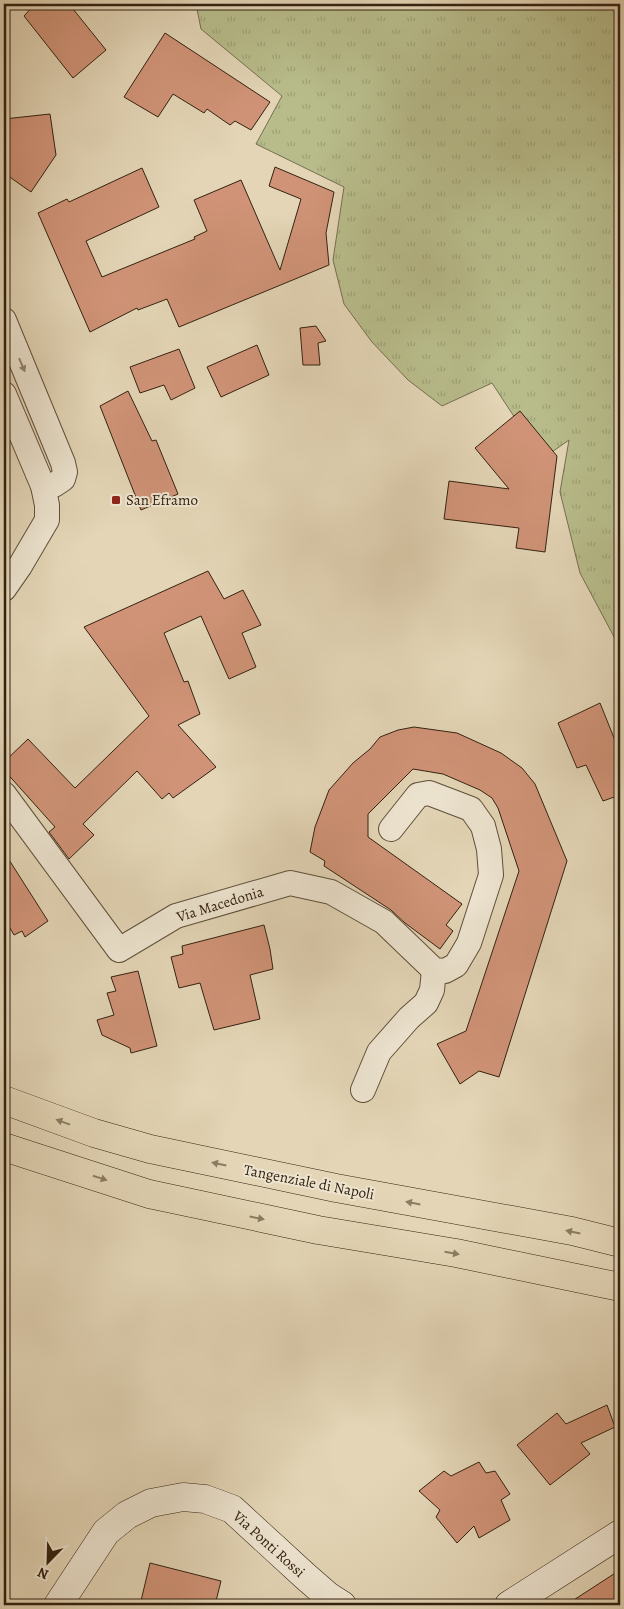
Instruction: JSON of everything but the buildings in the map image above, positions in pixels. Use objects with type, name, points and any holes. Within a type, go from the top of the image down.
[{"type":"highway","name":"Tangenziale di Napoli","points":[[4,1100],[94,1133],[150,1150],[364,1193],[572,1231],[620,1243]]},
{"type":"highway","points":[[4,1147],[150,1194],[318,1230],[456,1253],[620,1287]]},
{"type":"street","points":[[4,320],[63,463],[65,472],[63,479],[54,485],[43,486]]},
{"type":"street","points":[[4,394],[43,486],[47,505],[47,520],[4,589]]},
{"type":"street","points":[[363,1090],[379,1052],[409,1018],[426,1003],[432,990],[434,970],[445,971],[456,965],[470,943],[491,874],[489,849],[483,826],[470,809],[429,793],[418,795],[391,829]]},
{"type":"street","name":"Via Macedonia","points":[[4,794],[119,950],[176,916],[290,883],[331,892],[384,922],[434,970]]},
{"type":"street","name":"Via Ponti Rossi","points":[[58,1605],[106,1532],[127,1515],[151,1503],[183,1496],[205,1499],[232,1509],[305,1576],[328,1596],[342,1605]]},
{"type":"street","points":[[509,1605],[620,1534]]},
{"type":"green space","points":[[196,4],[620,4],[620,648],[580,573],[560,492],[569,440],[542,459],[492,383],[442,406],[408,380],[372,342],[344,304],[333,260],[344,187],[256,144],[282,96],[201,29]]},
{"type":"place","name":"San Eframo","points":[[116,500]]}]
